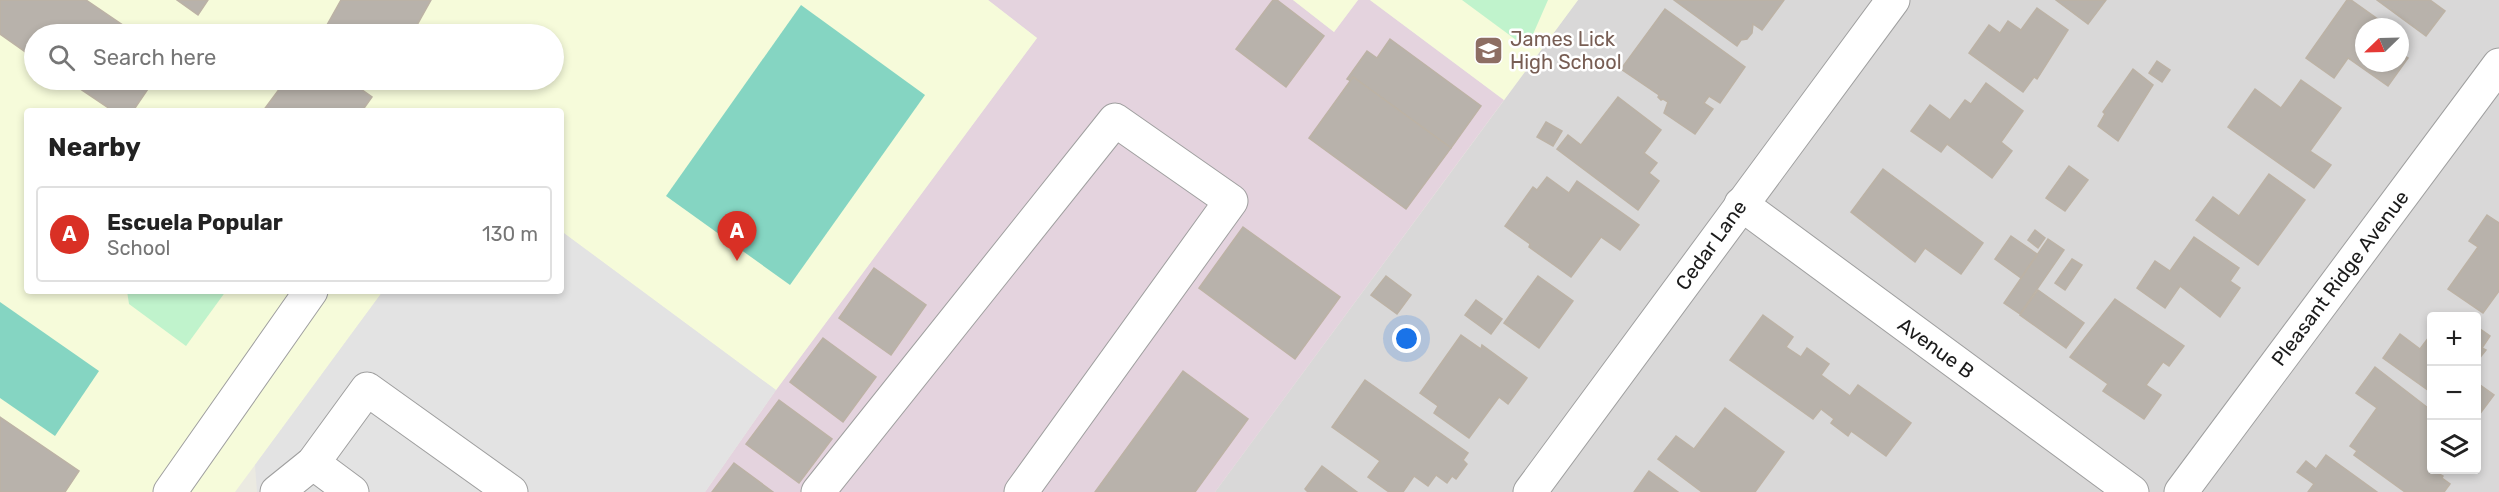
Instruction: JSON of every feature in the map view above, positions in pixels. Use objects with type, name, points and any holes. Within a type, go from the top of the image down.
[{"type":"street","name":"Cedar Lane","points":[[1530,492],[1893,0]]},
{"type":"street","name":"Pleasant Ridge Avenue","points":[[2181,492],[2499,65]]},
{"type":"street","points":[[819,492],[1115,120],[1231,201],[1021,492]]},
{"type":"street","name":"Avenue B","points":[[1741,204],[2132,492]]},
{"type":"street","points":[[170,492],[308,294]]},
{"type":"street","points":[[277,492],[313,463],[367,389],[511,492]]},
{"type":"street","points":[[313,463],[352,492]]},
{"type":"shaded area","points":[[0,0],[988,0],[1037,38],[776,390],[564,233],[564,108],[24,108],[24,294],[381,294],[235,492],[0,492]]},
{"type":"shaded area","points":[[988,0],[1293,0],[1334,32],[1358,0],[1370,0],[1504,100],[1215,492],[705,492],[776,390],[1037,38]]},
{"type":"shaded area","points":[[1293,0],[1358,0],[1334,32]]},
{"type":"shaded area","name":"James Lick High School","points":[[1370,0],[1578,0],[1504,100]]},
{"type":"shaded area","points":[[1462,0],[1548,0],[1527,48]]},
{"type":"shaded area","points":[[1578,0],[2499,0],[2499,492],[1215,492]]},
{"type":"shaded area","points":[[801,5],[925,95],[790,285],[666,196]]},
{"type":"shaded area","points":[[564,233],[776,390],[705,492],[257,492],[255,465],[381,294],[564,294]]},
{"type":"shaded area","points":[[127,294],[224,294],[186,346],[129,304]]},
{"type":"shaded area","points":[[0,302],[99,371],[55,436],[0,398]]},
{"type":"building","points":[[0,0],[86,0],[121,24],[24,24],[24,51],[0,34]]},
{"type":"building","points":[[177,0],[208,0],[198,15]]},
{"type":"building","points":[[341,0],[431,0],[418,24],[328,24]]},
{"type":"building","points":[[1273,0],[1277,0],[1324,36],[1286,87],[1236,49]]},
{"type":"building","points":[[1674,0],[1784,0],[1762,30],[1753,24],[1752,33],[1747,39],[1741,40],[1737,46]]},
{"type":"building","points":[[2056,0],[2106,0],[2088,24]]},
{"type":"building","points":[[2347,0],[2351,0],[2376,18],[2355,18],[2355,63],[2348,58],[2334,78],[2306,58]]},
{"type":"building","points":[[2377,0],[2430,0],[2445,11],[2426,36],[2409,24],[2409,18],[2402,18]]},
{"type":"building","points":[[2037,8],[2068,30],[2037,79],[2034,77],[2023,92],[1969,53],[1989,25],[2000,33],[2008,21],[2021,30]]},
{"type":"building","points":[[1665,9],[1745,67],[1720,103],[1709,96],[1704,103],[1713,109],[1695,134],[1664,113],[1668,102],[1661,100],[1659,95],[1621,69]]},
{"type":"building","points":[[1390,39],[1481,106],[1451,148],[1353,77],[1351,81],[1347,79],[1367,51],[1377,58]]},
{"type":"building","points":[[2157,61],[2170,70],[2162,82],[2149,73]]},
{"type":"building","points":[[2133,69],[2153,85],[2118,141],[2098,126],[2105,114],[2103,112]]},
{"type":"building","points":[[2368,72],[2398,72],[2388,86]]},
{"type":"building","points":[[1353,77],[1451,148],[1406,209],[1309,138]]},
{"type":"building","points":[[2301,80],[2341,108],[2310,151],[2331,165],[2314,188],[2228,127],[2255,89],[2281,108]]},
{"type":"building","points":[[1986,83],[2023,111],[2001,142],[2012,151],[1992,178],[1947,144],[1941,152],[1911,131],[1930,105],[1950,120],[1965,100],[1971,104]]},
{"type":"building","points":[[82,90],[147,90],[135,108],[109,108]]},
{"type":"building","points":[[279,90],[362,90],[372,97],[364,108],[265,108]]},
{"type":"building","points":[[1618,97],[1661,130],[1644,153],[1657,163],[1649,173],[1659,181],[1638,210],[1557,149],[1568,135],[1581,145]]},
{"type":"building","points":[[1546,122],[1562,131],[1553,146],[1537,137]]},
{"type":"building","points":[[2069,166],[2088,180],[2065,211],[2046,198]]},
{"type":"building","points":[[1883,169],[1983,243],[1961,274],[1925,248],[1915,262],[1851,212]]},
{"type":"building","points":[[2269,174],[2305,200],[2258,265],[2196,220],[2213,197],[2239,216]]},
{"type":"building","points":[[1547,177],[1569,193],[1577,181],[1639,225],[1620,250],[1601,237],[1571,277],[1529,247],[1530,244],[1505,226],[1533,187],[1537,190]]},
{"type":"building","points":[[2487,215],[2499,223],[2499,291],[2483,313],[2448,289],[2478,247],[2469,241]]},
{"type":"building","points":[[1243,227],[1340,297],[1295,359],[1199,288]]},
{"type":"building","points":[[2035,230],[2045,238],[2038,248],[2028,240]]},
{"type":"building","points":[[2011,236],[2037,254],[2021,278],[1995,259]]},
{"type":"building","points":[[2194,237],[2239,268],[2230,281],[2240,288],[2220,317],[2180,286],[2165,308],[2137,288],[2155,261],[2170,271]]},
{"type":"building","points":[[2048,239],[2064,250],[2020,314],[2004,303]]},
{"type":"building","points":[[2072,259],[2082,265],[2065,290],[2055,283]]},
{"type":"building","points":[[874,268],[926,305],[891,355],[839,318]]},
{"type":"building","points":[[1386,276],[1411,295],[1397,314],[1371,295]]},
{"type":"building","points":[[1538,276],[1573,301],[1539,348],[1504,323]]},
{"type":"building","points":[[2038,290],[2084,323],[2066,348],[2020,315]]},
{"type":"building","points":[[2115,299],[2184,346],[2169,366],[2163,362],[2146,385],[2161,395],[2144,419],[2103,391],[2108,384],[2070,357]]},
{"type":"building","points":[[1476,300],[1502,319],[1491,334],[1465,315]]},
{"type":"building","points":[[1763,315],[1793,337],[1786,347],[1801,357],[1807,348],[1829,364],[1821,375],[1850,396],[1858,385],[1911,423],[1886,456],[1851,431],[1848,436],[1831,423],[1834,419],[1821,409],[1813,419],[1730,360]]},
{"type":"building","points":[[2481,330],[2490,336],[2482,348],[2486,350],[2481,356]]},
{"type":"building","points":[[2400,334],[2420,349],[2427,340],[2427,389],[2383,358]]},
{"type":"building","points":[[1461,335],[1481,349],[1482,345],[1527,378],[1508,404],[1499,397],[1469,438],[1434,413],[1438,406],[1420,393]]},
{"type":"building","points":[[823,338],[876,377],[843,422],[790,382]]},
{"type":"building","points":[[2375,367],[2427,407],[2427,474],[2443,476],[2442,478],[2450,484],[2444,492],[2405,492],[2354,455],[2357,451],[2350,446],[2377,408],[2356,393]]},
{"type":"building","points":[[1183,371],[1248,419],[1195,492],[1095,492]]},
{"type":"building","points":[[1365,380],[1468,453],[1463,460],[1467,464],[1456,479],[1452,476],[1447,483],[1436,475],[1428,486],[1414,476],[1403,492],[1389,492],[1368,477],[1380,461],[1332,427]]},
{"type":"building","points":[[2481,386],[2494,395],[2481,412]]},
{"type":"building","points":[[779,400],[832,439],[799,483],[746,444]]},
{"type":"building","points":[[1725,408],[1784,452],[1755,492],[1702,492],[1658,459],[1676,436],[1694,449]]},
{"type":"building","points":[[0,417],[79,471],[65,492],[0,492]]},
{"type":"building","points":[[2326,455],[2377,492],[2308,492],[2314,484],[2297,472],[2306,461],[2316,469]]},
{"type":"building","points":[[734,463],[773,492],[712,492]]},
{"type":"building","points":[[1322,466],[1357,492],[1308,492],[1305,489]]},
{"type":"building","points":[[1649,471],[1678,492],[1634,492]]},
{"type":"place","name":"James Lick High School","points":[[1489,50]]},
{"type":"place","name":"Escuela Popular","points":[[737,261]]}]
